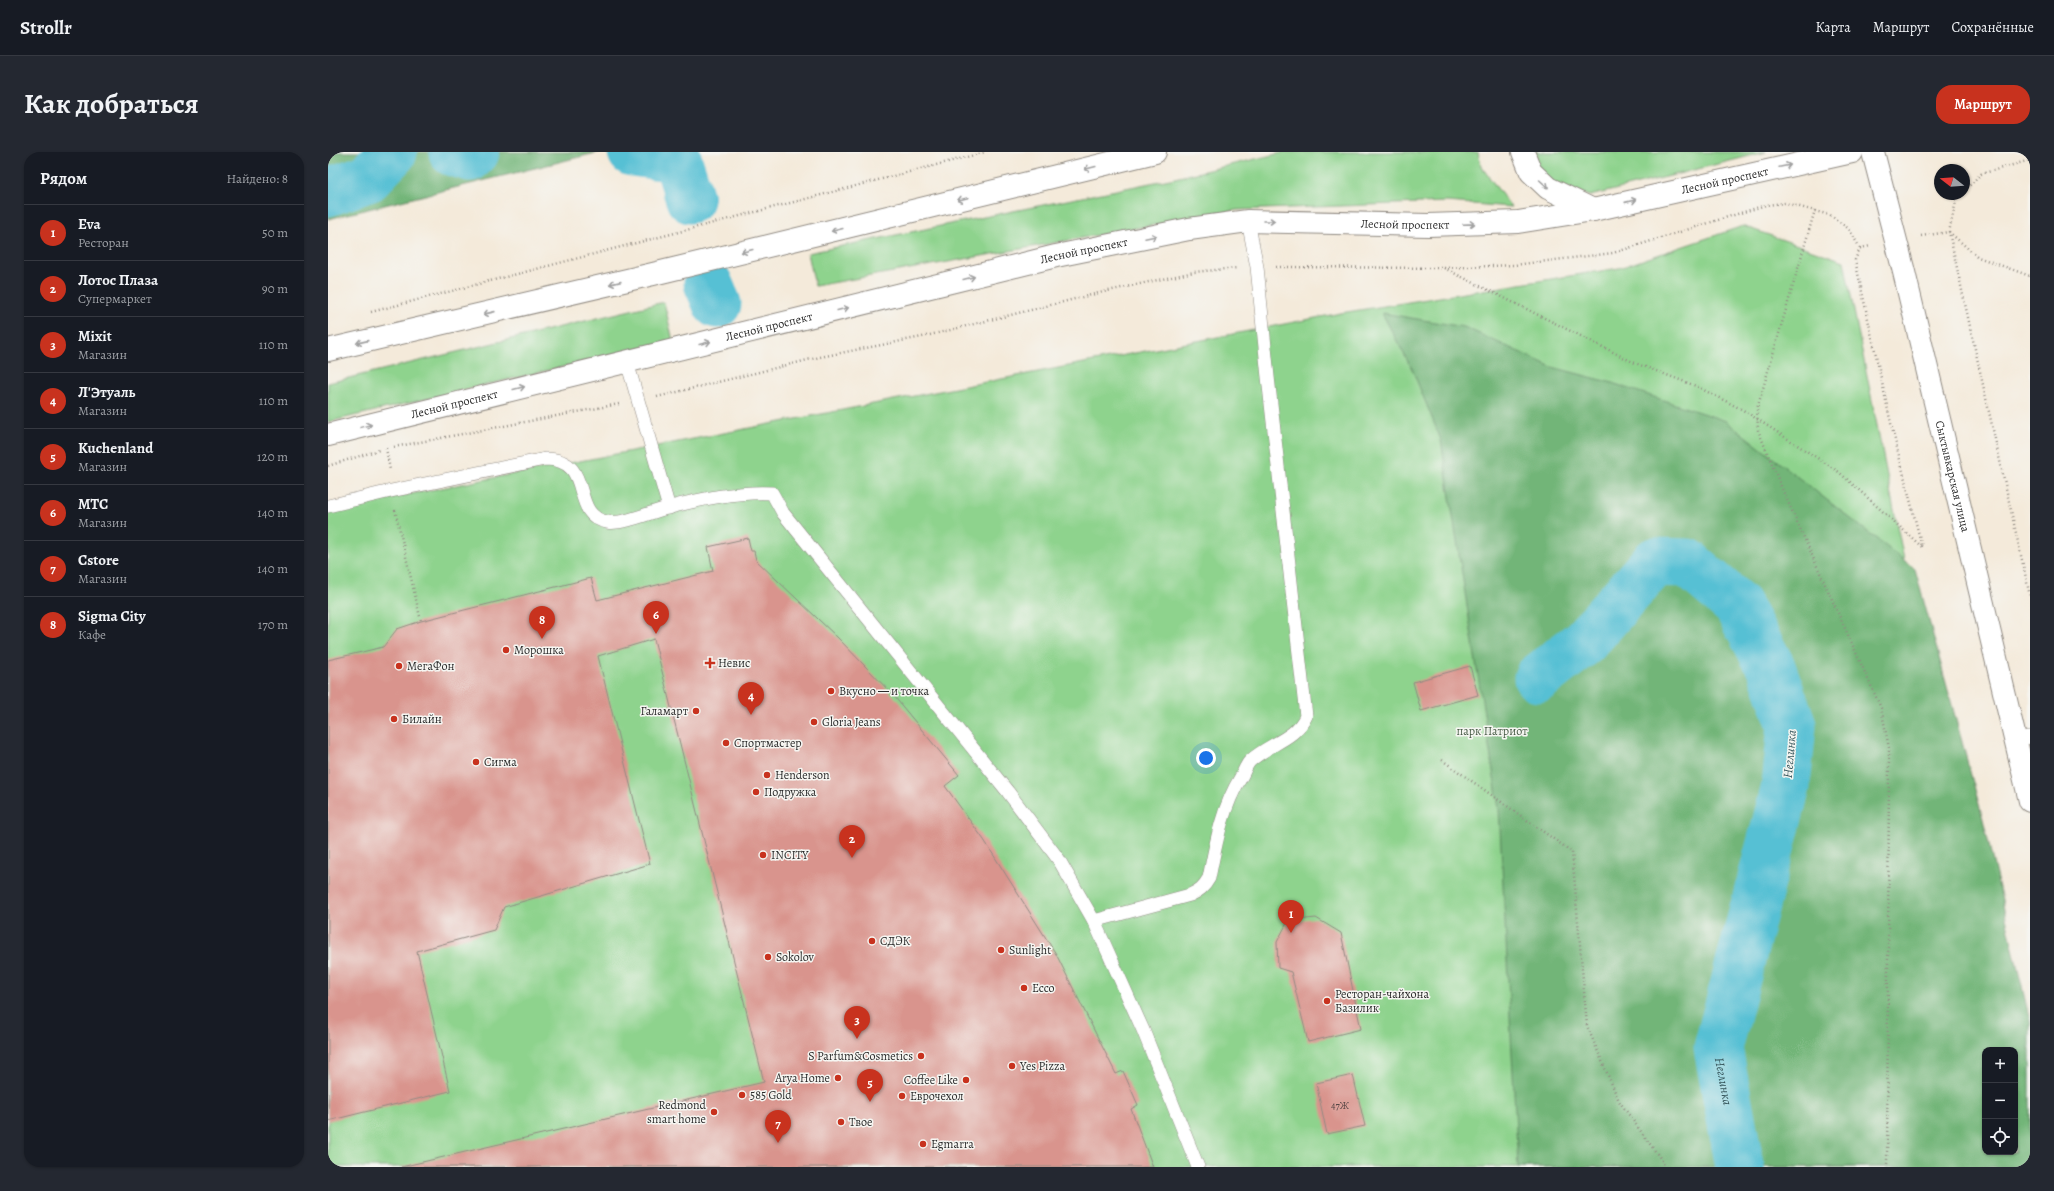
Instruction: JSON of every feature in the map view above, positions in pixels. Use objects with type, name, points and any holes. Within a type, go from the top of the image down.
[{"type":"main road","points":[[328,350],[653,274],[1155,152]]},
{"type":"main road","points":[[1523,152],[1531,172],[1548,188],[1593,210]]},
{"type":"main road","name":"Лесной проспект","points":[[328,435],[806,319],[1056,256],[1189,229],[1248,221],[1436,225],[1518,222],[1593,210],[1852,152]]},
{"type":"main road","name":"Сыктывкарская улица","points":[[1873,152],[2023,738],[2030,801]]},
{"type":"lane","points":[[1094,922],[1198,892],[1209,878],[1221,820],[1234,788],[1249,762],[1267,748],[1296,731],[1306,716],[1268,377],[1258,267],[1248,221]]},
{"type":"lane","points":[[628,362],[669,508]]},
{"type":"lane","points":[[328,506],[391,490],[545,459],[556,459],[566,463],[573,470],[589,512],[598,519],[608,522],[619,521],[669,508],[749,492],[772,493],[783,513],[1008,792],[1054,854],[1094,922],[1143,1030],[1198,1167]]},
{"type":"path","points":[[965,152],[965,157]]},
{"type":"path","points":[[366,313],[986,152]]},
{"type":"path","points":[[1970,185],[1981,174],[2030,160]]},
{"type":"path","points":[[1956,200],[1949,232],[2030,596]]},
{"type":"path","points":[[328,466],[386,448],[638,401],[820,357],[922,337],[1099,293],[1194,272],[1258,267],[1444,268],[1514,265],[1613,253],[1766,205],[1785,202],[1830,215],[1849,229],[1860,248],[1855,260],[1892,428],[1922,547],[1839,472],[1743,410],[1696,386],[1635,364],[1444,268]]},
{"type":"path","points":[[1816,210],[1756,409],[1758,430],[1783,491],[1881,708],[1889,748],[1887,1167]]},
{"type":"path","points":[[1949,232],[1978,257],[2030,276]]},
{"type":"path","points":[[386,448],[390,470],[391,490],[421,621]]},
{"type":"path","points":[[1442,760],[1572,852],[1587,1026],[1619,1101],[1663,1162],[1664,1167]]},
{"type":"green space","points":[[328,152],[600,152],[328,219]]},
{"type":"green space","points":[[1285,152],[1478,152],[1481,166],[1511,207],[1447,202],[1237,210],[815,286],[808,253],[1175,178]]},
{"type":"green space","points":[[1529,152],[1766,152],[1590,196],[1544,179]]},
{"type":"green space","name":"парк Патриот","points":[[1743,226],[1844,261],[1964,859],[1985,1047],[1982,1047],[1982,1155],[2018,1155],[2030,1167],[328,1167],[328,510],[1341,313],[1619,268]]},
{"type":"green space","points":[[664,302],[673,341],[328,422],[328,383]]},
{"type":"green space","points":[[1382,313],[1464,327],[1552,367],[1609,382],[1726,421],[1915,569],[1983,819],[2030,1021],[2030,1167],[1518,1167],[1499,809],[1441,440],[1412,369]]},
{"type":"building","points":[[748,538],[751,551],[754,551],[756,560],[838,638],[893,695],[959,775],[945,786],[984,840],[1056,954],[1116,1074],[1123,1071],[1138,1105],[1131,1109],[1153,1167],[401,1167],[764,1082],[654,639],[598,656],[650,864],[504,907],[494,930],[417,951],[450,1091],[328,1121],[328,660],[383,647],[397,629],[421,621],[591,578],[597,600],[713,571],[708,547]]},
{"type":"building","points":[[1470,666],[1478,695],[1421,711],[1413,682]]},
{"type":"building","name":"Ресторан-чайхона Базилик","points":[[1316,918],[1341,933],[1361,1029],[1308,1042],[1291,972],[1278,968],[1277,942],[1288,921]]},
{"type":"building","points":[[1353,1075],[1365,1126],[1327,1134],[1316,1083]]},
{"type":"waterway","name":"Неглинка","points":[[328,192],[368,178],[393,152]]},
{"type":"waterway","name":"Неглинка","points":[[453,152],[470,157],[475,152]]},
{"type":"waterway","name":"Неглинка","points":[[632,152],[677,158],[690,199]]},
{"type":"waterway","name":"Неглинка","points":[[708,283],[717,304]]},
{"type":"waterway","name":"Неглинка","points":[[1538,678],[1584,642],[1655,562],[1688,563],[1737,605],[1771,667],[1792,725],[1786,786],[1718,1048],[1740,1167]]},
{"type":"place","name":"МТС","points":[[656,634]]},
{"type":"place","name":"Sigma City","points":[[542,639]]},
{"type":"place","name":"Морошка","points":[[506,650]]},
{"type":"place","name":"Невис","points":[[710,663]]},
{"type":"place","name":"МегаФон","points":[[399,666]]},
{"type":"place","name":"Вкусно — и точка","points":[[831,691]]},
{"type":"place","name":"Галамарт","points":[[696,711]]},
{"type":"place","name":"Л'Этуаль","points":[[751,715]]},
{"type":"place","name":"Билайн","points":[[394,719]]},
{"type":"place","name":"Gloria Jeans","points":[[814,722]]},
{"type":"place","name":"Спортмастер","points":[[726,743]]},
{"type":"place","name":"Сигма","points":[[476,762]]},
{"type":"place","name":"Henderson","points":[[767,775]]},
{"type":"place","name":"Подружка","points":[[756,792]]},
{"type":"place","name":"INCITY","points":[[763,855]]},
{"type":"place","name":"Лотос Плаза","points":[[852,858]]},
{"type":"place","name":"Eva","points":[[1291,933]]},
{"type":"place","name":"СДЭК","points":[[872,941]]},
{"type":"place","name":"Sunlight","points":[[1001,950]]},
{"type":"place","name":"Sokolov","points":[[768,957]]},
{"type":"place","name":"Ecco","points":[[1024,988]]},
{"type":"place","name":"Ресторан-чайхона Базилик","points":[[1327,1001]]},
{"type":"place","name":"Mixit","points":[[857,1039]]},
{"type":"place","name":"S Parfum&Cosmetics","points":[[921,1056]]},
{"type":"place","name":"Yes Pizza","points":[[1012,1066]]},
{"type":"place","name":"Arya Home","points":[[838,1078]]},
{"type":"place","name":"Coffee Like","points":[[966,1080]]},
{"type":"place","name":"585 Gold","points":[[742,1095]]},
{"type":"place","name":"Еврочехол","points":[[902,1096]]},
{"type":"place","name":"Kuchenland","points":[[870,1102]]},
{"type":"place","name":"Redmond smart home","points":[[714,1112]]},
{"type":"place","name":"Твое","points":[[841,1122]]},
{"type":"place","name":"Cstore","points":[[778,1143]]},
{"type":"place","name":"Egmarra","points":[[923,1144]]}]
